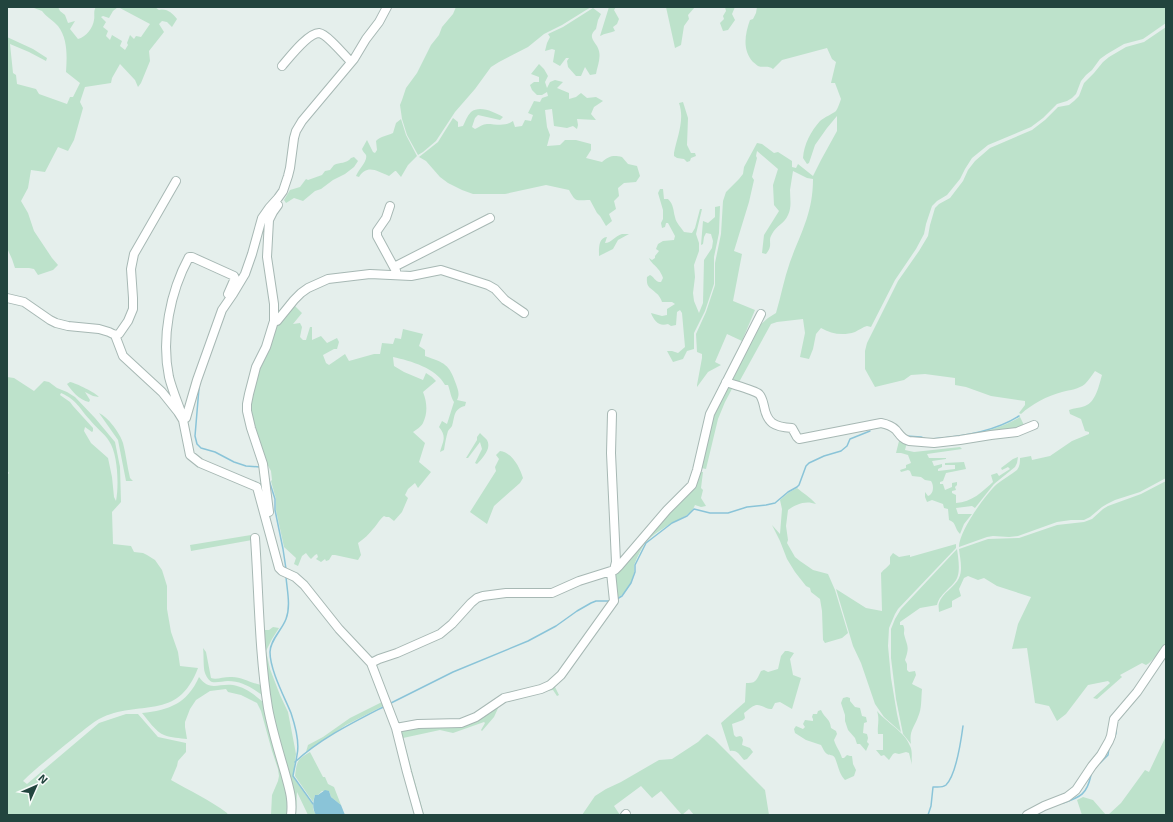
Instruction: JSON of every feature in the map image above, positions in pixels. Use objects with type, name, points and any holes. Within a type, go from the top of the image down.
[{"type":"street","points":[[222,310],[242,279],[251,259],[262,218],[283,191],[290,168],[296,131],[302,121],[351,62],[379,22],[387,7]]},
{"type":"street","points":[[282,66],[309,36],[320,33],[335,45],[351,62]]},
{"type":"street","points":[[274,549],[264,469],[251,428],[247,404],[256,367],[268,341],[274,321],[274,304],[267,257],[269,225],[273,212],[289,190],[291,178],[290,168]]},
{"type":"street","points":[[115,335],[118,334],[128,321],[133,309],[134,298],[131,269],[134,254],[176,181]]},
{"type":"street","points":[[390,206],[386,218],[377,231],[377,236],[396,271],[411,276],[441,270],[488,285],[505,300],[524,312]]},
{"type":"street","points":[[274,321],[277,320],[294,300],[308,288],[328,279],[396,271],[490,218]]},
{"type":"street","points":[[183,420],[186,418],[197,380],[235,278],[234,276],[192,257],[189,257],[177,286],[167,325],[166,342],[169,378],[183,420],[190,455],[200,463],[257,487],[279,568],[295,577],[304,585],[339,629],[372,663],[396,728],[420,815]]},
{"type":"street","points":[[7,298],[24,302],[56,323],[68,326],[99,329],[115,335],[122,356],[162,392],[183,420]]},
{"type":"street","points":[[372,663],[440,634],[452,624],[477,598],[489,594],[501,593],[552,593],[579,581],[612,571],[619,566],[667,510],[692,485],[710,414],[732,384],[762,314]]},
{"type":"street","points":[[732,384],[758,394],[762,400],[768,420],[775,426],[792,428],[799,439],[881,423],[896,430],[905,440],[934,443],[1016,432],[1034,425]]},
{"type":"street","points":[[396,728],[418,724],[461,723],[476,717],[504,698],[541,689],[550,685],[562,674],[614,598],[612,571],[616,562],[616,554],[611,453],[612,414]]},
{"type":"street","points":[[256,538],[265,689],[270,718],[290,790],[291,815]]},
{"type":"street","points":[[1027,815],[1044,806],[1067,797],[1076,790],[1109,741],[1114,719],[1133,697],[1166,649]]},
{"type":"green space","points":[[58,7],[65,15],[68,23],[75,21],[70,29],[78,39],[84,36],[91,29],[96,7],[118,7],[155,7],[159,10],[169,12],[177,19],[172,27],[167,22],[162,21],[159,24],[164,32],[149,51],[150,61],[138,87],[135,80],[120,64],[112,78],[111,83],[85,87],[80,102],[83,108],[74,140],[68,151],[58,147],[45,172],[31,170],[28,188],[21,201],[28,213],[34,231],[58,265],[53,270],[38,275],[34,269],[15,268],[7,248],[7,37],[33,49],[47,58],[46,61],[10,44],[13,73],[16,75],[17,84],[36,89],[39,94],[67,104],[70,97],[73,97],[80,83],[66,72],[67,60],[65,42],[58,26],[42,11],[34,8]],"holes":[[[118,7],[150,24],[141,37],[136,36],[134,39],[130,35],[127,43],[128,45],[125,50],[120,46],[122,41],[112,35],[110,40],[106,36],[108,31],[103,27],[106,22],[101,17],[103,16],[109,18],[113,11]]]},
{"type":"green space","points":[[456,7],[591,7],[544,34],[528,47],[491,67],[475,89],[455,112],[436,141],[418,155],[407,135],[402,119],[400,105],[406,88],[417,73],[431,45],[439,35],[442,27],[453,14]]},
{"type":"green space","points":[[609,7],[616,7],[614,10],[619,19],[617,24],[613,27],[615,31],[600,36]]},
{"type":"green space","points":[[666,7],[695,7],[688,15],[689,19],[684,26],[681,45],[675,48]]},
{"type":"green space","points":[[725,7],[735,7],[732,14],[735,20],[728,30],[723,31],[720,23],[724,19],[723,16],[726,11]]},
{"type":"green space","points":[[757,7],[1166,7],[1166,23],[1143,39],[1124,44],[1100,59],[1081,81],[1076,94],[1072,98],[1057,104],[1043,118],[1031,127],[988,145],[972,158],[960,179],[947,195],[932,206],[924,234],[916,249],[895,280],[871,327],[867,326],[855,332],[842,334],[829,332],[821,328],[816,334],[809,359],[800,357],[805,333],[803,319],[771,324],[738,384],[729,383],[761,324],[776,313],[788,268],[809,212],[813,179],[807,178],[793,171],[790,190],[790,206],[787,218],[772,234],[770,245],[766,254],[762,253],[764,235],[779,211],[774,205],[773,185],[778,169],[757,151],[757,158],[752,177],[754,180],[749,202],[734,251],[742,254],[733,301],[755,310],[742,341],[727,334],[715,362],[721,365],[708,372],[697,387],[702,354],[697,352],[696,334],[706,312],[715,285],[715,263],[721,234],[723,201],[726,192],[743,174],[744,167],[757,143],[762,144],[774,153],[778,152],[792,161],[792,167],[796,168],[798,164],[813,176],[837,131],[837,116],[815,145],[809,163],[807,164],[803,158],[808,138],[820,121],[836,111],[841,99],[835,83],[831,83],[836,62],[832,59],[827,48],[782,60],[773,69],[769,67],[757,66],[747,52],[746,36],[750,20],[753,19]]},
{"type":"green space","points":[[593,8],[601,14],[596,29],[592,35],[599,54],[596,74],[590,75],[585,67],[581,76],[576,76],[568,67],[567,61],[569,58],[566,58],[560,66],[553,62],[555,50],[552,49],[545,51],[550,37],[548,34],[563,27]]},
{"type":"green space","points":[[1166,27],[1166,478],[1140,492],[1107,504],[1084,520],[1057,522],[1018,536],[987,537],[959,547],[963,532],[986,496],[997,484],[1017,470],[1020,458],[1031,456],[1032,460],[1050,456],[1072,441],[1089,434],[1089,432],[1085,431],[1081,419],[1070,414],[1069,410],[1085,406],[1092,401],[1102,375],[1095,371],[1083,386],[1045,398],[1021,414],[1019,413],[1025,405],[1025,401],[991,396],[966,387],[955,385],[955,378],[925,374],[911,375],[904,380],[875,387],[865,369],[865,351],[867,343],[898,281],[928,236],[935,208],[950,198],[963,181],[968,170],[975,161],[990,148],[1032,130],[1058,107],[1069,105],[1079,96],[1084,83],[1109,57],[1126,47],[1144,42]]},
{"type":"green space","points":[[539,64],[548,76],[545,82],[547,88],[550,82],[555,80],[563,82],[557,88],[569,93],[569,99],[576,97],[581,93],[587,98],[596,97],[603,101],[594,107],[591,114],[596,120],[577,119],[577,129],[573,126],[567,128],[554,126],[552,109],[545,110],[547,127],[550,135],[547,146],[560,145],[565,140],[576,140],[591,144],[591,150],[586,158],[602,162],[611,156],[619,156],[622,157],[628,164],[637,166],[640,176],[636,182],[624,183],[618,188],[619,196],[614,201],[616,209],[609,214],[612,221],[606,226],[590,200],[577,200],[573,197],[569,190],[546,185],[505,194],[473,194],[448,183],[440,177],[426,161],[419,157],[438,142],[453,118],[458,122],[458,127],[463,126],[467,117],[475,110],[487,110],[503,117],[500,120],[478,115],[475,118],[472,127],[475,129],[486,124],[504,125],[513,121],[515,127],[522,126],[525,120],[531,121],[533,115],[528,113],[534,101],[540,102],[542,98],[548,96],[547,92],[542,95],[537,95],[532,90],[530,85],[534,82],[539,82],[539,77],[531,74]]},
{"type":"green space","points":[[683,102],[688,118],[687,145],[691,153],[695,153],[696,156],[687,162],[684,159],[674,156],[681,122],[681,109],[679,103]]},
{"type":"green space","points":[[401,119],[406,135],[417,156],[408,165],[401,177],[396,171],[389,176],[372,170],[365,171],[359,177],[356,176],[366,160],[366,155],[362,149],[367,140],[375,153],[377,150],[376,141],[393,133],[396,123]]},
{"type":"green space","points":[[354,157],[358,161],[354,167],[321,189],[315,191],[303,201],[294,198],[286,203],[284,200],[290,190],[300,187],[306,179],[308,180],[322,175],[325,171],[330,170],[334,165],[345,162]]},
{"type":"green space","points":[[660,189],[663,189],[664,199],[668,199],[671,203],[676,221],[684,232],[692,233],[695,228],[700,209],[702,209],[696,234],[699,243],[699,251],[694,265],[695,277],[693,293],[694,301],[699,313],[703,303],[704,260],[712,248],[713,241],[711,234],[706,233],[703,244],[701,245],[703,221],[708,223],[715,217],[715,207],[720,206],[719,233],[714,257],[714,284],[705,311],[694,333],[694,349],[687,351],[683,359],[673,362],[667,351],[678,353],[685,347],[682,313],[680,310],[677,312],[676,325],[671,326],[668,324],[662,325],[657,323],[651,313],[662,316],[667,315],[667,309],[675,304],[672,302],[662,302],[647,283],[647,277],[650,275],[656,281],[661,282],[663,278],[662,274],[649,258],[652,260],[655,258],[659,251],[656,249],[658,244],[663,241],[674,240],[675,236],[668,223],[666,223],[665,227],[662,228],[661,223],[663,219],[663,210],[658,193]]},
{"type":"green space","points":[[622,234],[629,234],[618,240],[613,249],[599,256],[602,239],[607,237],[605,243],[607,243]]},
{"type":"green space","points":[[293,304],[302,313],[293,324],[300,323],[302,327],[300,337],[303,340],[306,340],[310,327],[312,327],[312,340],[321,336],[327,343],[337,338],[339,342],[337,349],[323,355],[326,363],[329,365],[345,354],[349,361],[374,354],[380,354],[382,343],[393,344],[395,338],[401,339],[403,329],[423,334],[419,346],[425,350],[425,356],[442,363],[448,368],[458,390],[457,400],[466,402],[465,406],[456,411],[452,426],[448,431],[444,450],[440,452],[444,436],[439,427],[442,421],[447,424],[454,402],[448,385],[445,385],[436,374],[422,366],[393,357],[394,366],[404,372],[423,380],[426,373],[436,381],[423,392],[426,404],[425,419],[413,432],[425,443],[419,462],[431,472],[418,488],[415,483],[408,489],[405,495],[408,498],[402,512],[394,521],[389,517],[384,516],[368,535],[358,543],[361,555],[358,560],[332,555],[329,560],[326,561],[325,559],[321,562],[316,559],[318,557],[317,554],[311,559],[306,553],[302,556],[298,566],[294,564],[296,558],[284,547],[276,510],[276,499],[271,481],[271,471],[262,455],[250,419],[252,386],[277,323]]},
{"type":"green space","points":[[7,377],[14,378],[34,391],[44,381],[49,382],[75,397],[115,442],[120,467],[121,502],[112,512],[113,544],[131,546],[134,552],[143,553],[155,560],[162,570],[167,586],[167,609],[171,632],[178,652],[180,666],[198,668],[189,685],[179,696],[168,703],[114,713],[99,719],[38,767],[23,781],[27,784],[99,723],[126,714],[138,714],[158,737],[186,743],[186,752],[178,761],[171,780],[214,804],[228,815],[7,815],[7,475],[9,473],[7,470]],"holes":[[[61,393],[71,398],[107,438],[112,447],[117,470],[116,501],[114,497],[108,458],[91,443],[84,431],[85,427],[92,432],[93,428],[70,402],[60,395]]]},
{"type":"green space","points":[[70,382],[86,388],[99,397],[85,392],[90,400],[89,402],[85,401],[79,397],[67,384]]},
{"type":"green space","points":[[726,386],[733,387],[718,419],[706,469],[701,468],[711,419]]},
{"type":"green space","points":[[99,413],[110,422],[121,439],[130,478],[133,481],[126,481],[118,440]]},
{"type":"green space","points":[[1020,417],[1025,427],[952,440],[926,440],[987,431],[1009,423]]},
{"type":"green space","points":[[480,433],[487,440],[488,447],[486,453],[477,464],[475,463],[482,449],[480,442],[468,458],[466,458]]},
{"type":"green space","points":[[901,438],[908,443],[905,450],[914,452],[960,447],[962,449],[927,454],[929,458],[946,458],[932,461],[934,466],[942,464],[942,467],[938,469],[938,471],[955,469],[955,465],[945,465],[945,463],[964,462],[966,469],[946,473],[943,481],[940,482],[940,484],[943,484],[945,490],[952,487],[952,483],[957,482],[955,487],[956,490],[952,491],[952,493],[956,495],[956,503],[972,499],[981,493],[993,482],[991,475],[997,473],[999,476],[1010,469],[1008,467],[1002,470],[1001,468],[1018,457],[1017,463],[1015,467],[994,484],[975,508],[972,506],[956,508],[958,514],[972,514],[964,524],[960,534],[954,524],[949,520],[948,509],[944,508],[943,504],[932,500],[927,502],[925,492],[928,496],[930,495],[933,487],[931,481],[925,480],[921,477],[912,476],[908,470],[901,472],[900,470],[906,468],[906,465],[911,463],[908,455],[896,453]]},
{"type":"green space","points":[[500,451],[512,457],[518,465],[523,478],[520,483],[494,506],[487,524],[470,512],[496,471],[495,467],[499,459],[496,455]]},
{"type":"green space","points":[[698,472],[703,472],[701,488],[703,490],[701,498],[706,506],[701,507],[695,505],[686,515],[663,528],[646,542],[635,562],[632,581],[626,591],[617,598],[613,576]]},
{"type":"green space","points":[[1166,481],[1166,643],[1149,663],[1146,665],[1142,663],[1120,675],[1122,677],[1097,699],[1093,698],[1110,683],[1108,681],[1088,685],[1066,714],[1057,721],[1049,706],[1035,703],[1027,648],[1012,649],[1018,624],[1031,597],[997,586],[984,578],[978,580],[968,576],[964,578],[959,589],[961,596],[952,601],[952,607],[939,612],[939,604],[941,599],[955,584],[960,575],[961,564],[959,549],[988,539],[1019,538],[1057,525],[1084,522],[1092,519],[1108,506],[1141,494]]},
{"type":"green space","points":[[797,488],[816,504],[809,502],[801,503],[788,510],[786,526],[787,543],[795,557],[800,561],[813,570],[828,574],[835,590],[848,633],[842,638],[825,643],[823,640],[820,599],[811,592],[810,588],[806,586],[795,572],[787,559],[772,525],[780,534],[782,509],[780,500]]},
{"type":"green space","points":[[251,535],[252,540],[191,551],[190,545]]},
{"type":"green space","points":[[956,544],[956,548],[898,609],[889,628],[888,646],[891,678],[901,732],[884,717],[875,704],[861,663],[853,646],[836,589],[866,608],[882,611],[881,573],[890,564],[890,557],[893,553],[899,557],[910,555],[910,557]]},
{"type":"green space","points":[[957,549],[959,569],[957,579],[941,596],[937,605],[920,608],[900,622],[900,625],[903,625],[904,628],[904,634],[908,646],[905,660],[907,670],[909,672],[915,671],[916,675],[912,684],[922,689],[920,711],[911,733],[911,744],[903,734],[896,699],[891,658],[891,629],[901,609]]},
{"type":"green space","points":[[273,627],[279,628],[266,651],[270,669],[288,712],[296,754],[293,777],[313,805],[316,815],[308,815],[297,792],[296,815],[294,815],[293,788],[274,721],[266,678],[264,630],[269,630]]},
{"type":"green space","points":[[203,648],[206,652],[211,678],[234,677],[261,685],[262,695],[242,683],[210,681],[204,671]]},
{"type":"green space","points":[[785,651],[794,653],[790,659],[793,675],[801,678],[792,709],[780,702],[775,703],[772,709],[756,705],[744,713],[745,718],[743,720],[732,724],[734,735],[736,737],[742,737],[742,745],[750,748],[753,752],[747,759],[744,760],[737,752],[730,751],[721,723],[745,702],[746,683],[752,683],[755,681],[761,671],[764,670],[768,672],[778,669],[781,656]]},
{"type":"green space","points":[[199,677],[203,682],[211,686],[233,685],[246,689],[263,702],[287,791],[289,815],[271,815],[272,795],[279,776],[261,711],[257,703],[241,695],[228,692],[226,689],[210,691],[196,700],[190,709],[185,722],[187,739],[164,735],[152,725],[142,713],[161,710],[176,704],[189,694]]},
{"type":"green space","points":[[554,685],[559,695],[557,696],[553,690],[500,704],[494,717],[482,731],[484,722],[453,733],[440,730],[403,738],[423,815],[398,729],[458,725],[496,704]]},
{"type":"green space","points":[[843,698],[850,698],[850,701],[855,707],[860,708],[862,716],[866,717],[867,722],[864,723],[863,733],[867,734],[867,742],[869,744],[866,751],[860,744],[857,744],[855,738],[848,730],[841,703]]},
{"type":"green space","points":[[384,701],[385,705],[346,725],[306,752],[308,745],[323,737],[350,718]]},
{"type":"green space","points":[[821,710],[830,722],[831,728],[836,731],[837,734],[834,740],[842,758],[847,755],[852,756],[853,764],[856,770],[854,776],[845,780],[834,757],[828,755],[821,745],[806,740],[795,733],[794,729],[796,726],[803,729],[805,727],[803,724],[805,720],[813,721],[813,714],[817,714],[818,711]]},
{"type":"green space","points":[[877,711],[908,741],[911,748],[912,765],[909,753],[895,753],[889,760],[884,755],[881,756],[876,750],[883,750],[883,734],[878,734]]},
{"type":"green space","points":[[707,734],[714,739],[765,790],[769,815],[694,815],[689,809],[682,815],[661,791],[652,798],[641,786],[614,806],[620,815],[582,815],[595,796],[659,760],[672,759],[698,742]]},
{"type":"green space","points":[[1166,736],[1166,815],[1108,815],[1121,803],[1145,770],[1149,772]]},
{"type":"green space","points":[[310,752],[323,777],[325,777],[328,784],[334,787],[341,805],[331,797],[329,791],[322,791],[318,795],[315,795],[313,802],[295,776],[298,761]]},
{"type":"green space","points":[[1083,797],[1093,800],[1106,815],[1082,815],[1077,800]]},
{"type":"water","points":[[325,790],[329,791],[331,797],[341,805],[345,815],[316,815],[313,805],[315,795],[318,795]]},
{"type":"waterway","points":[[199,388],[195,436],[197,444],[201,448],[215,452],[234,462],[246,466],[260,467]]},
{"type":"waterway","points":[[931,439],[977,433],[1009,422],[1019,416]]},
{"type":"waterway","points":[[617,599],[622,596],[631,583],[635,572],[635,565],[646,543],[672,523],[687,516],[694,509],[710,513],[728,513],[747,507],[775,503],[799,485],[806,466],[809,463],[824,456],[841,451],[847,446],[850,439],[870,431]]},
{"type":"waterway","points":[[906,436],[921,437],[926,439]]},
{"type":"waterway","points":[[268,477],[275,499],[275,510],[286,569]]},
{"type":"waterway","points":[[286,577],[288,598],[286,619],[272,643],[270,652],[272,667],[291,713],[297,734],[298,750],[293,776],[313,804]]},
{"type":"waterway","points":[[391,703],[453,672],[528,641],[556,626],[591,603],[596,601],[610,601]]},
{"type":"waterway","points":[[295,762],[327,738],[385,706]]},
{"type":"waterway","points":[[928,815],[931,806],[933,787],[941,787],[946,785],[953,774],[958,757],[963,726]]},
{"type":"waterway","points":[[1114,739],[1116,730]]},
{"type":"waterway","points":[[1100,763],[1108,755],[1109,748]]},
{"type":"waterway","points":[[1063,803],[1079,797],[1085,791],[1091,775]]}]
